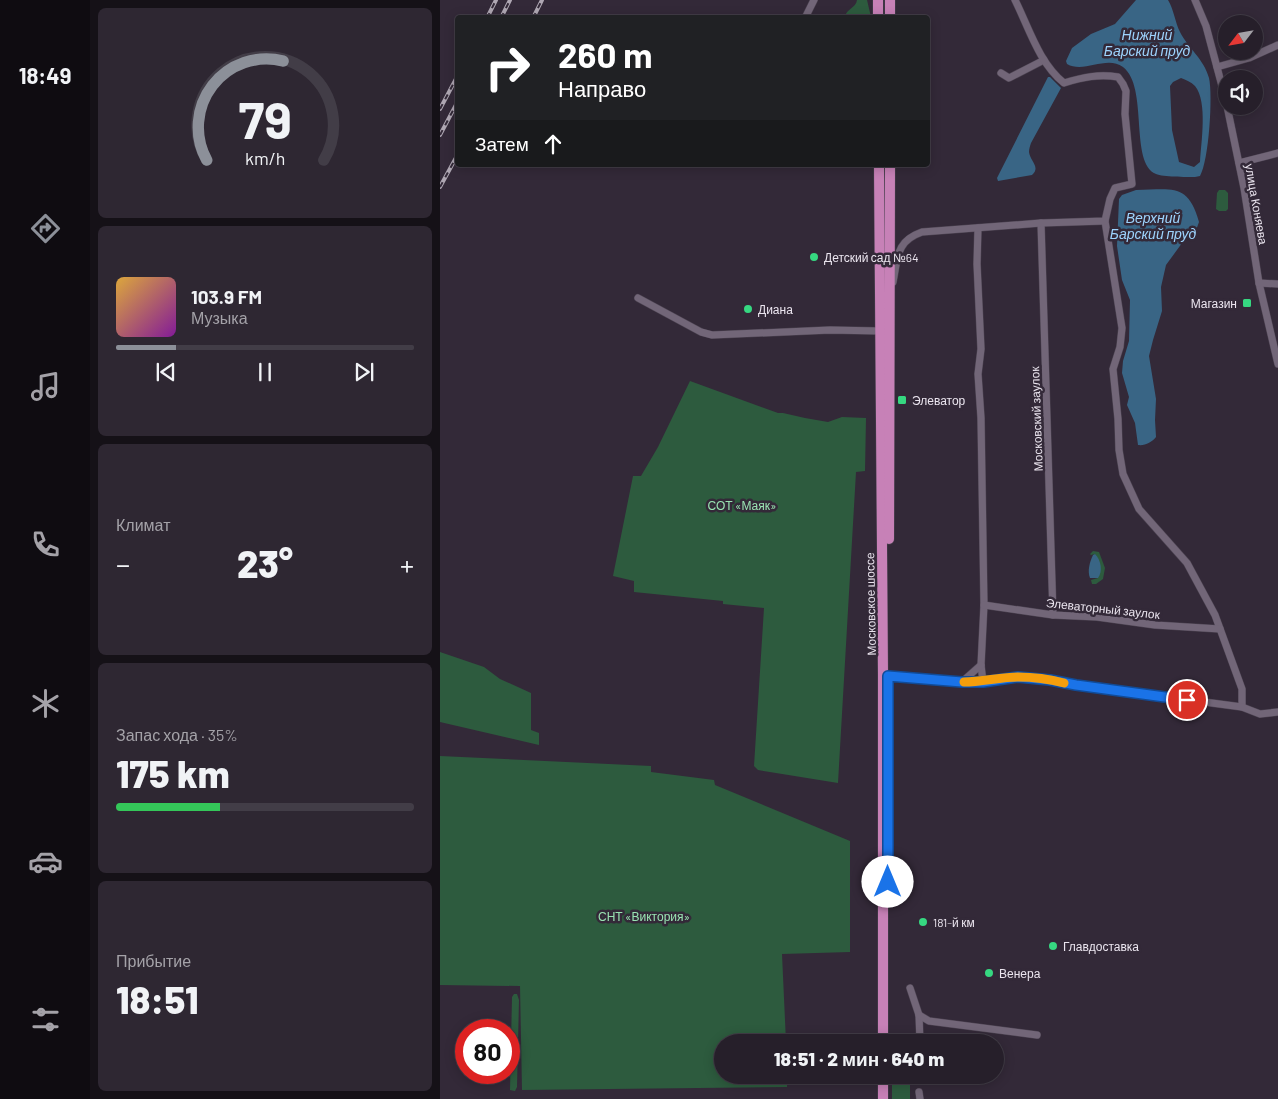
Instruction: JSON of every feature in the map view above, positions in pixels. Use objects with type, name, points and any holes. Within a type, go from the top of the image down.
[{"type":"highway","points":[[878,0],[878,15]]},
{"type":"highway","points":[[890,0],[890,15]]},
{"type":"highway","name":"Московское шоссе","points":[[879,167],[883,675],[883,1034]]},
{"type":"highway","name":"Московское шоссе","points":[[888,1034],[888,302],[890,167]]},
{"type":"highway","points":[[883,1084],[883,1099]]},
{"type":"highway","points":[[888,1084],[888,1099]]},
{"type":"street","points":[[806,15],[814,0]]},
{"type":"street","points":[[1015,0],[1044,60],[1054,74],[1064,83],[1084,77],[1104,75],[1118,77],[1126,92],[1125,114],[1132,184],[1114,188],[1105,221],[1122,328],[1120,347],[1113,369],[1119,450],[1123,474],[1139,509],[1187,563],[1215,615],[1242,690],[1242,708]]},
{"type":"street","points":[[1195,0],[1206,26],[1218,71]]},
{"type":"street","points":[[1217,67],[1249,58],[1278,45]]},
{"type":"street","points":[[1001,73],[1009,78],[1044,60]]},
{"type":"street","name":"улица Коняева","points":[[1229,115],[1259,283],[1278,364]]},
{"type":"street","points":[[1239,163],[1278,153]]},
{"type":"street","points":[[888,302],[898,259],[903,243],[908,237],[922,232],[1041,223],[1105,221]]},
{"type":"street","name":"Московский заулок","points":[[1041,223],[1053,615]]},
{"type":"street","points":[[978,228],[977,264],[982,350],[978,374],[981,428],[984,604],[981,665],[983,682]]},
{"type":"street","points":[[1259,283],[1278,284]]},
{"type":"street","points":[[638,298],[701,332],[712,334],[830,330],[880,331]]},
{"type":"street","name":"Элеваторный заулок","points":[[984,604],[1053,615],[1220,630]]},
{"type":"street","points":[[962,682],[981,665]]},
{"type":"street","points":[[888,676],[962,682],[983,682],[1018,677],[1242,708],[1260,714],[1278,712]]},
{"type":"street","points":[[910,988],[919,1015],[920,1034]]},
{"type":"street","points":[[919,1015],[929,1021],[1037,1035]]},
{"type":"green space","points":[[857,0],[867,0],[871,15],[846,15]]},
{"type":"green space","points":[[1219,190],[1225,190],[1228,193],[1228,209],[1226,211],[1216,209],[1217,193]]},
{"type":"green space","name":"СОТ «Маяк»","points":[[690,381],[778,413],[828,422],[842,417],[866,418],[865,471],[856,472],[838,783],[758,770],[754,766],[764,608],[723,604],[723,601],[634,592],[634,581],[613,576],[633,476],[641,476],[658,447]]},
{"type":"green space","points":[[1093,551],[1099,552],[1105,568],[1103,579],[1096,584],[1092,584],[1091,580],[1098,578],[1095,554],[1090,554]]},
{"type":"green space","points":[[440,652],[484,667],[500,679],[531,693],[531,730],[539,733],[539,745],[440,722]]},
{"type":"green space","name":"СНТ «Виктория»","points":[[440,756],[651,766],[651,772],[714,780],[715,785],[850,841],[850,952],[782,954],[786,1034],[714,1034],[714,1084],[787,1084],[787,1087],[522,1090],[520,986],[440,985]]},
{"type":"green space","points":[[514,994],[517,994],[519,1000],[519,1019],[512,1019],[512,997]]},
{"type":"green space","points":[[510,1084],[517,1084],[515,1091],[510,1090]]},
{"type":"green space","points":[[892,1084],[910,1084],[910,1099],[892,1099]]},
{"type":"water","name":"Нижний Барский пруд","points":[[1136,0],[1168,0],[1180,32],[1200,59],[1209,78],[1211,98],[1209,128],[1206,157],[1200,176],[1159,175],[1148,167],[1143,155],[1135,91],[1131,77],[1123,67],[1109,63],[1081,67],[1067,64],[1066,61],[1072,48],[1091,34],[1115,24]],"holes":[[[1181,78],[1195,86],[1199,93],[1203,112],[1200,162],[1194,167],[1179,162],[1172,130],[1170,86]]]},
{"type":"water","points":[[1048,77],[1061,88],[1030,145],[1029,152],[1035,167],[1034,172],[1032,175],[998,181],[997,178]]},
{"type":"water","name":"Верхний Барский пруд","points":[[1136,190],[1168,190],[1183,194],[1195,209],[1199,222],[1195,233],[1185,239],[1166,265],[1161,287],[1162,311],[1149,356],[1156,399],[1156,437],[1152,441],[1141,445],[1138,445],[1135,423],[1127,405],[1129,397],[1122,373],[1123,361],[1129,341],[1130,300],[1122,280],[1117,246],[1119,199],[1122,195]]},
{"type":"water","points":[[1095,554],[1100,562],[1101,569],[1098,578],[1090,578],[1089,566]]},
{"type":"railway","points":[[488,15],[496,0]]},
{"type":"railway","points":[[502,15],[510,0]]},
{"type":"railway","points":[[534,15],[542,0]]},
{"type":"railway","points":[[440,109],[455,81]]},
{"type":"railway","points":[[440,135],[455,107]]},
{"type":"railway","points":[[440,187],[455,160]]},
{"type":"slow traffic","points":[[964,682],[983,682],[1018,677],[1064,683]]},
{"type":"place","name":"Детский сад №64","points":[[814,257]]},
{"type":"place","name":"Магазин","points":[[1247,303]]},
{"type":"place","name":"Диана","points":[[748,309]]},
{"type":"place","name":"Элеватор","points":[[902,400]]},
{"type":"place","name":"181-й км","points":[[923,922]]},
{"type":"place","name":"Главдоставка","points":[[1053,946]]},
{"type":"place","name":"Венера","points":[[989,973]]},
{"type":"route","points":[[888,882],[888,676],[951,682],[983,682],[1018,677],[1187,700]]}]
